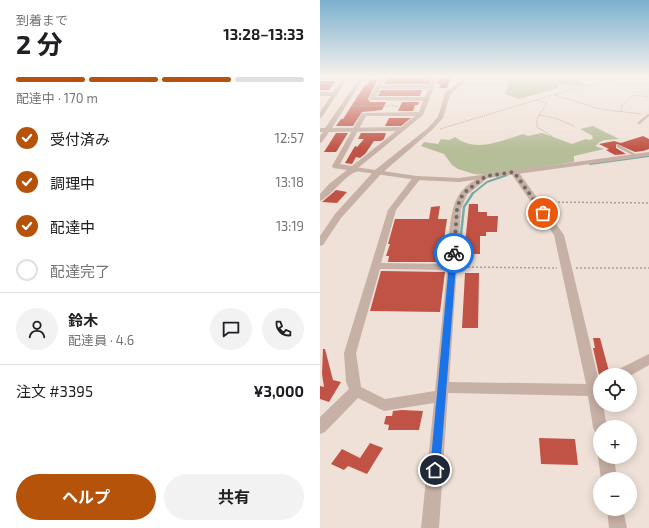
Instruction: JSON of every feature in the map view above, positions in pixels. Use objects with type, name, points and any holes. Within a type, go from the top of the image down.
[{"type":"street","points":[[320,116],[330,101]]},
{"type":"street","points":[[320,141],[347,101]]},
{"type":"street","points":[[320,199],[332,186],[420,114],[426,101]]},
{"type":"street","points":[[320,243],[338,216],[378,172],[442,117],[446,101]]},
{"type":"street","points":[[420,114],[364,114],[336,166],[417,178],[447,180],[515,174],[649,154]]},
{"type":"street","points":[[320,130],[401,130]]},
{"type":"street","points":[[515,174],[559,235],[593,373]]},
{"type":"street","points":[[430,528],[457,209],[460,199],[465,192],[486,176]]},
{"type":"street","points":[[417,178],[392,210],[377,266],[350,353],[353,382],[356,391],[384,405],[441,392],[593,388]]},
{"type":"street","points":[[377,266],[453,267]]},
{"type":"street","points":[[632,368],[649,358]]},
{"type":"street","points":[[320,427],[356,391]]},
{"type":"street","points":[[616,516],[618,528]]},
{"type":"lane","points":[[639,123],[649,115]]},
{"type":"lane","points":[[619,147],[637,156]]},
{"type":"path","points":[[425,133],[533,101]]},
{"type":"path","points":[[538,101],[547,103],[537,119],[537,127],[553,137]]},
{"type":"path","points":[[573,101],[600,109],[642,114]]},
{"type":"path","points":[[621,112],[622,105],[626,101]]},
{"type":"path","points":[[352,106],[402,106]]},
{"type":"path","points":[[539,115],[555,118],[574,126]]},
{"type":"path","points":[[536,202],[648,203],[649,206]]},
{"type":"path","points":[[453,267],[649,268]]},
{"type":"green space","points":[[593,126],[619,139],[604,140],[598,143],[595,146],[604,149],[574,156],[574,162],[489,175],[474,174],[458,169],[452,165],[444,154],[421,146],[424,142],[438,144],[441,139],[449,140],[455,137],[463,142],[480,145],[497,142],[523,134],[528,136],[542,133],[572,144],[586,139],[593,139],[593,136],[580,129]]},
{"type":"building","points":[[355,101],[386,102],[382,110],[362,112],[353,126],[336,126],[341,119],[343,119]]},
{"type":"building","points":[[402,102],[419,102],[418,105],[415,105],[413,111],[398,111]]},
{"type":"building","points":[[389,118],[411,118],[401,126],[385,126]]},
{"type":"building","points":[[336,133],[348,133],[336,152],[324,152]]},
{"type":"building","points":[[361,133],[386,133],[384,139],[381,141],[374,141],[365,154],[360,158],[356,157],[352,164],[345,163],[355,146],[357,147],[364,139],[358,139]]},
{"type":"building","points":[[643,136],[649,139],[649,149],[643,151],[635,152],[617,144],[616,148],[626,154],[615,155],[606,150],[609,149],[599,144],[614,141],[621,143]]},
{"type":"building","points":[[336,190],[347,192],[337,203],[322,202]]},
{"type":"building","points":[[469,204],[478,204],[478,212],[487,212],[487,216],[498,216],[497,232],[486,232],[486,236],[480,236],[480,254],[464,254]]},
{"type":"building","points":[[440,206],[438,219],[447,219],[443,247],[447,247],[445,262],[388,262],[389,256],[386,256],[395,219],[429,219],[431,207]]},
{"type":"building","points":[[381,271],[445,272],[440,312],[370,311]]},
{"type":"building","points":[[465,273],[479,273],[478,328],[462,328]]},
{"type":"building","points":[[593,338],[600,338],[608,368],[597,368],[593,348],[595,348]]},
{"type":"building","points":[[323,349],[325,349],[333,380],[341,382],[329,402],[320,399],[320,386],[324,387],[322,374]]},
{"type":"building","points":[[393,411],[423,411],[419,430],[388,430],[389,425],[384,424],[386,416],[392,416]]},
{"type":"building","points":[[539,438],[575,439],[578,465],[541,464]]},
{"type":"building","points":[[370,443],[383,448],[367,474],[348,466],[344,470],[331,464],[342,449],[360,458]]},
{"type":"waterway","points":[[590,164],[649,156]]},
{"type":"waterway","points":[[473,193],[487,182],[507,175]]},
{"type":"waterway","points":[[458,261],[464,207],[473,193]]},
{"type":"way so far","points":[[454,253],[457,209],[460,199],[465,192],[486,176],[514,172],[543,213]]},
{"type":"route","points":[[435,470],[454,253]]}]
